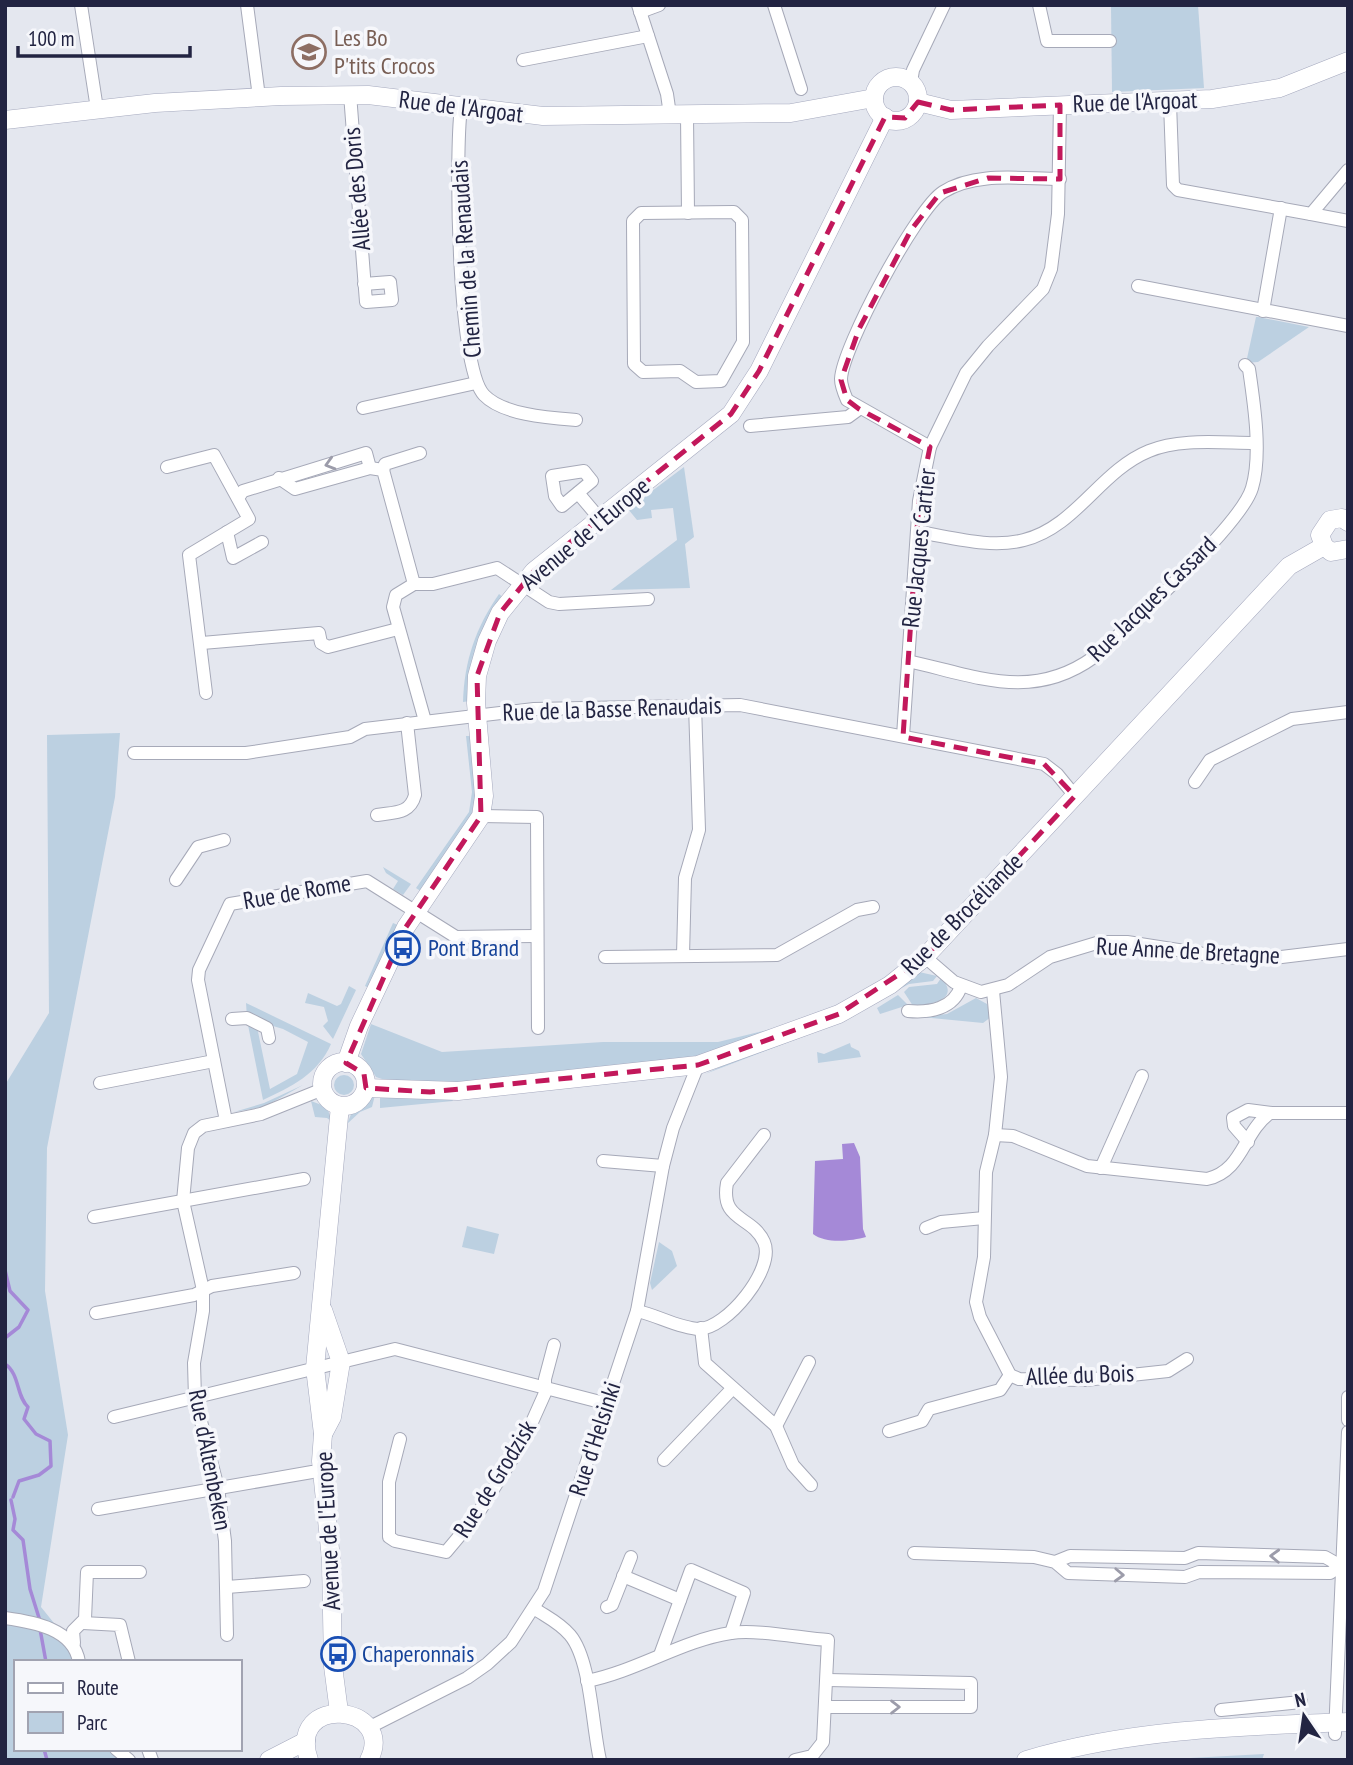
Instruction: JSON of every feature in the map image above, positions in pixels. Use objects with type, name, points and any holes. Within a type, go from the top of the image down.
[{"type":"street","points":[[82,5],[97,109]]},
{"type":"street","points":[[247,5],[259,97]]},
{"type":"street","points":[[659,5],[639,9],[667,94],[679,115],[688,213]]},
{"type":"street","points":[[774,5],[801,89]]},
{"type":"street","points":[[911,82],[898,77],[884,80],[874,98],[876,106],[885,117],[905,118],[918,102],[911,82],[944,5]]},
{"type":"street","points":[[1039,5],[1047,41],[1110,41]]},
{"type":"street","points":[[523,60],[648,36]]},
{"type":"street","name":"Rue de l'Argoat","points":[[918,102],[951,110],[1170,103],[1280,88],[1348,61]]},
{"type":"street","name":"Rue de l'Argoat","points":[[5,120],[97,109],[259,97],[350,94],[543,116],[791,113],[874,98]]},
{"type":"street","name":"Allée des Doris","points":[[350,94],[364,284]]},
{"type":"street","points":[[1170,103],[1173,185],[1178,190],[1348,221]]},
{"type":"street","name":"Rue Jacques Cartier","points":[[903,736],[919,501],[930,447],[966,373],[1043,289],[1056,246],[1060,105]]},
{"type":"street","name":"Chemin de la Renaudais","points":[[461,108],[458,186],[469,353],[476,383],[487,398],[523,414],[576,420]]},
{"type":"street","name":"Avenue de l'Europe","points":[[481,816],[484,796],[477,717],[477,676],[484,649],[500,613],[520,585],[715,429],[739,403],[759,371],[885,117]]},
{"type":"street","points":[[1311,214],[1348,170]]},
{"type":"street","points":[[930,447],[859,409],[848,400],[842,388],[844,366],[859,329],[923,212],[940,193],[973,181],[1059,179]]},
{"type":"street","points":[[1263,310],[1281,208]]},
{"type":"street","points":[[734,212],[743,220],[743,342],[721,382],[696,382],[680,372],[643,372],[634,364],[633,221],[641,213],[688,213],[734,212]]},
{"type":"street","points":[[1138,286],[1348,326]]},
{"type":"street","name":"Rue Jacques Cassard","points":[[908,662],[1019,685],[1043,681],[1076,669],[1110,642],[1225,530],[1244,506],[1254,477],[1255,443],[1253,397],[1249,369],[1245,366]]},
{"type":"street","points":[[363,408],[476,383]]},
{"type":"street","points":[[750,426],[848,417],[859,409]]},
{"type":"street","points":[[918,532],[996,543],[1020,541],[1058,524],[1119,468],[1151,450],[1188,443],[1255,443]]},
{"type":"street","points":[[238,498],[243,491],[279,478],[366,453],[377,469],[414,584]]},
{"type":"street","points":[[377,469],[420,453]]},
{"type":"street","points":[[167,467],[214,455],[250,519],[189,555],[197,638],[202,643],[206,693]]},
{"type":"street","points":[[578,493],[600,519]]},
{"type":"street","points":[[1346,514],[1325,524],[1320,535],[1324,546],[1336,553],[1348,549]]},
{"type":"street","points":[[227,532],[233,558],[262,542]]},
{"type":"street","name":"Rue de Brocéliande","points":[[366,1088],[458,1091],[698,1065],[810,1027],[849,1010],[890,985],[925,957],[1289,566],[1324,546]]},
{"type":"street","points":[[425,721],[393,607],[396,595],[414,584],[433,584],[497,569],[520,585],[559,604],[648,599]]},
{"type":"street","points":[[202,643],[319,633],[321,643],[328,648],[398,629]]},
{"type":"street","points":[[682,955],[685,878],[699,830],[695,705]]},
{"type":"street","name":"Rue de la Basse Renaudais","points":[[134,753],[246,753],[349,737],[365,729],[534,709],[740,705],[1044,764],[1058,774],[1075,796]]},
{"type":"street","points":[[1195,782],[1210,760],[1292,719],[1348,712]]},
{"type":"street","points":[[377,815],[405,811],[413,805],[415,795],[407,723]]},
{"type":"street","points":[[346,1063],[359,1026],[415,911],[481,816],[537,817],[538,1028]]},
{"type":"street","points":[[176,880],[198,847],[225,840]]},
{"type":"street","name":"Rue de Rome","points":[[226,1121],[199,970],[230,904],[367,881],[415,911]]},
{"type":"street","points":[[605,957],[777,955],[857,910],[873,907]]},
{"type":"street","points":[[415,911],[456,937],[537,936]]},
{"type":"street","name":"Rue Anne de Bretagne","points":[[993,991],[1008,985],[1050,957],[1100,942],[1127,943],[1223,957],[1265,959],[1348,949]]},
{"type":"street","points":[[925,957],[961,986],[974,991],[993,991]]},
{"type":"street","points":[[908,1011],[930,1010],[948,1005],[961,986]]},
{"type":"street","name":"Allée du Bois","points":[[993,991],[1001,1054],[995,1135],[989,1150],[986,1172],[984,1257],[977,1309],[1010,1375],[1030,1382],[1085,1380],[1168,1371],[1187,1359]]},
{"type":"street","points":[[232,1020],[247,1018],[267,1028],[269,1038]]},
{"type":"street","points":[[100,1083],[214,1061]]},
{"type":"street","points":[[346,1063],[364,1074],[366,1088],[357,1102],[340,1106],[326,1097],[323,1089],[326,1072],[338,1064],[346,1063]]},
{"type":"street","name":"Rue d'Helsinki","points":[[368,1728],[481,1668],[511,1642],[535,1609],[555,1561],[636,1311],[663,1166],[673,1128],[698,1065]]},
{"type":"street","points":[[1101,1168],[1142,1076]]},
{"type":"street","name":"Rue d'Altenbeken","points":[[227,1636],[227,1587],[218,1488],[195,1398],[194,1363],[203,1311],[203,1290],[183,1200],[184,1170],[192,1136],[203,1126],[268,1112],[323,1089]]},
{"type":"street","name":"Avenue de l'Europe","points":[[339,1712],[333,1666],[331,1559],[321,1461],[323,1434],[316,1368],[340,1106]]},
{"type":"street","points":[[1248,1142],[1234,1126],[1233,1118],[1248,1110],[1272,1113],[1348,1113]]},
{"type":"street","points":[[995,1135],[1013,1136],[1076,1163],[1207,1179],[1219,1176],[1230,1168],[1264,1118],[1272,1113]]},
{"type":"street","points":[[636,1311],[701,1328],[715,1326],[727,1317],[765,1266],[764,1242],[730,1210],[725,1191],[727,1182],[764,1135]]},
{"type":"street","points":[[603,1161],[663,1166]]},
{"type":"street","points":[[94,1217],[304,1179]]},
{"type":"street","points":[[926,1228],[941,1222],[984,1218]]},
{"type":"street","points":[[96,1313],[194,1295],[212,1286],[294,1273]]},
{"type":"street","name":"Avenue de l'Europe","points":[[321,1303],[341,1362],[332,1417],[323,1434]]},
{"type":"street","points":[[701,1328],[705,1363],[776,1426],[793,1465],[811,1485]]},
{"type":"street","name":"Rue de Grodzisk","points":[[400,1439],[389,1482],[389,1537],[446,1552],[477,1515],[524,1440],[545,1393],[554,1345]]},
{"type":"street","points":[[114,1417],[395,1349],[608,1404]]},
{"type":"street","points":[[776,1426],[808,1362]]},
{"type":"street","points":[[890,1431],[922,1422],[929,1409],[1000,1390],[1010,1375]]},
{"type":"street","points":[[664,1460],[732,1389]]},
{"type":"street","points":[[1348,1397],[1348,1420]]},
{"type":"street","points":[[1026,1760],[1119,1738],[1256,1727],[1292,1735],[1342,1728],[1343,1557],[1348,1432]]},
{"type":"street","points":[[98,1509],[312,1472]]},
{"type":"street","points":[[914,1553],[1034,1557],[1055,1562],[1068,1573],[1185,1577],[1199,1572],[1330,1573],[1343,1557]]},
{"type":"street","points":[[1055,1562],[1070,1556],[1185,1558],[1198,1553],[1343,1557]]},
{"type":"street","points":[[1198,1553],[1199,1572]]},
{"type":"street","points":[[607,1607],[612,1605],[631,1557]]},
{"type":"street","points":[[660,1655],[691,1570],[744,1593],[731,1633]]},
{"type":"street","points":[[78,1660],[73,1632],[83,1623],[87,1613],[87,1572],[140,1572]]},
{"type":"street","points":[[623,1576],[680,1600]]},
{"type":"street","points":[[227,1587],[304,1581]]},
{"type":"street","points":[[535,1609],[570,1635],[581,1657],[600,1760]]},
{"type":"street","points":[[5,1618],[64,1634],[74,1643]]},
{"type":"street","points":[[83,1623],[120,1625],[128,1659]]},
{"type":"street","points":[[587,1681],[616,1675],[660,1655],[731,1633],[828,1640],[827,1707],[823,1742],[812,1756],[795,1760]]},
{"type":"street","points":[[827,1707],[971,1707],[971,1683],[828,1680]]},
{"type":"street","points":[[1221,1710],[1301,1702]]},
{"type":"street","points":[[1252,1707],[1256,1727]]},
{"type":"street","points":[[270,1760],[306,1741],[317,1720],[339,1712],[361,1720],[368,1728],[373,1741],[369,1760]]},
{"type":"street","points":[[306,1741],[309,1760]]},
{"type":"street","points":[[270,1760],[300,1760]]},
{"type":"highlighted area","points":[[918,102],[951,110],[1060,105],[1060,179],[988,178],[940,193],[911,230],[859,329],[841,380],[847,400],[930,447],[919,501],[903,737],[1044,764],[1075,796],[925,957],[839,1014],[698,1065],[430,1092],[366,1088],[364,1074],[346,1063],[406,927],[481,816],[477,676],[500,613],[534,571],[731,414],[759,371],[885,117],[905,118]]},
{"type":"green space","points":[[1111,5],[1198,5],[1204,88],[1112,92]]},
{"type":"green space","points":[[1256,317],[1309,327],[1258,362],[1246,363]]},
{"type":"green space","points":[[684,467],[694,537],[685,544],[690,588],[611,590],[677,540],[673,508],[651,510],[652,518],[637,520],[628,509]]},
{"type":"green space","points":[[499,594],[504,598],[470,701],[463,702],[466,672],[473,645]]},
{"type":"green space","points":[[120,733],[115,797],[47,1148],[45,1291],[68,1435],[41,1607],[74,1648],[75,1660],[14,1660],[14,1751],[110,1751],[119,1760],[5,1760],[5,1085],[49,1013],[47,735]]},
{"type":"green space","points":[[466,736],[473,736],[477,807],[422,892],[416,888],[469,812],[472,792]]},
{"type":"green space","points":[[383,867],[411,884],[403,895],[393,889],[398,881],[386,873]]},
{"type":"green space","points":[[393,923],[400,926],[369,988],[365,986]]},
{"type":"green space","points":[[919,972],[937,976],[933,981],[909,984],[834,1025],[705,1074]]},
{"type":"green space","points":[[941,978],[948,992],[946,996],[934,1003],[913,1006],[904,992],[909,987],[937,984]]},
{"type":"green space","points":[[349,986],[356,990],[333,1039],[323,1026],[328,1021],[324,1007],[305,1003],[308,993],[337,1006],[341,1004]]},
{"type":"green space","points":[[898,995],[908,1005],[880,1014],[877,1008]]},
{"type":"green space","points":[[976,998],[987,1004],[991,1017],[983,1023],[921,1017],[947,1014]]},
{"type":"green space","points":[[246,1003],[331,1044],[319,1064],[303,1078],[263,1100],[248,1025],[257,1027],[270,1089],[297,1074],[308,1042],[283,1029],[247,1018]]},
{"type":"green space","points":[[371,1024],[442,1052],[603,1042],[718,1042],[783,1026],[697,1059],[458,1083],[388,1081],[376,1077],[361,1054]]},
{"type":"green space","points":[[850,1043],[851,1047],[859,1051],[861,1057],[818,1063],[817,1052],[824,1054]]},
{"type":"green space","points":[[344,1075],[351,1078],[354,1085],[351,1092],[344,1095],[337,1092],[334,1085],[337,1078]]},
{"type":"green space","points":[[303,1085],[264,1107],[234,1112],[264,1103]]},
{"type":"green space","points":[[380,1094],[451,1098],[453,1101],[380,1108]]},
{"type":"green space","points":[[375,1095],[372,1107],[360,1112],[347,1124],[352,1112]]},
{"type":"green space","points":[[311,1101],[327,1107],[332,1122],[327,1118],[315,1117]]},
{"type":"green space","points":[[467,1226],[499,1234],[494,1254],[462,1247]]},
{"type":"green space","points":[[659,1242],[672,1251],[677,1266],[652,1290],[650,1283]]},
{"type":"green space","points":[[1264,1754],[1262,1760],[1189,1760],[1190,1758]]},
{"type":"shaded area","points":[[854,1143],[860,1157],[863,1229],[866,1237],[839,1241],[818,1237],[813,1234],[815,1161],[843,1159],[842,1144]]},
{"type":"waterway","points":[[5,1270],[10,1291],[28,1310],[19,1327],[5,1338]]},
{"type":"waterway","points":[[5,1364],[13,1373],[21,1397],[28,1407],[24,1419],[36,1434],[50,1441],[51,1466],[39,1475],[19,1481],[13,1497]]},
{"type":"waterway","points":[[11,1500],[15,1519],[13,1530],[23,1540],[30,1589],[40,1621]]},
{"type":"waterway","points":[[40,1629],[46,1660]]},
{"type":"waterway","points":[[45,1751],[47,1760]]},
{"type":"place","name":"Les Bo P'tits Crocos","points":[[309,52]]},
{"type":"place","name":"Pont Brand","points":[[403,948]]},
{"type":"place","name":"Chaperonnais","points":[[338,1654]]}]
